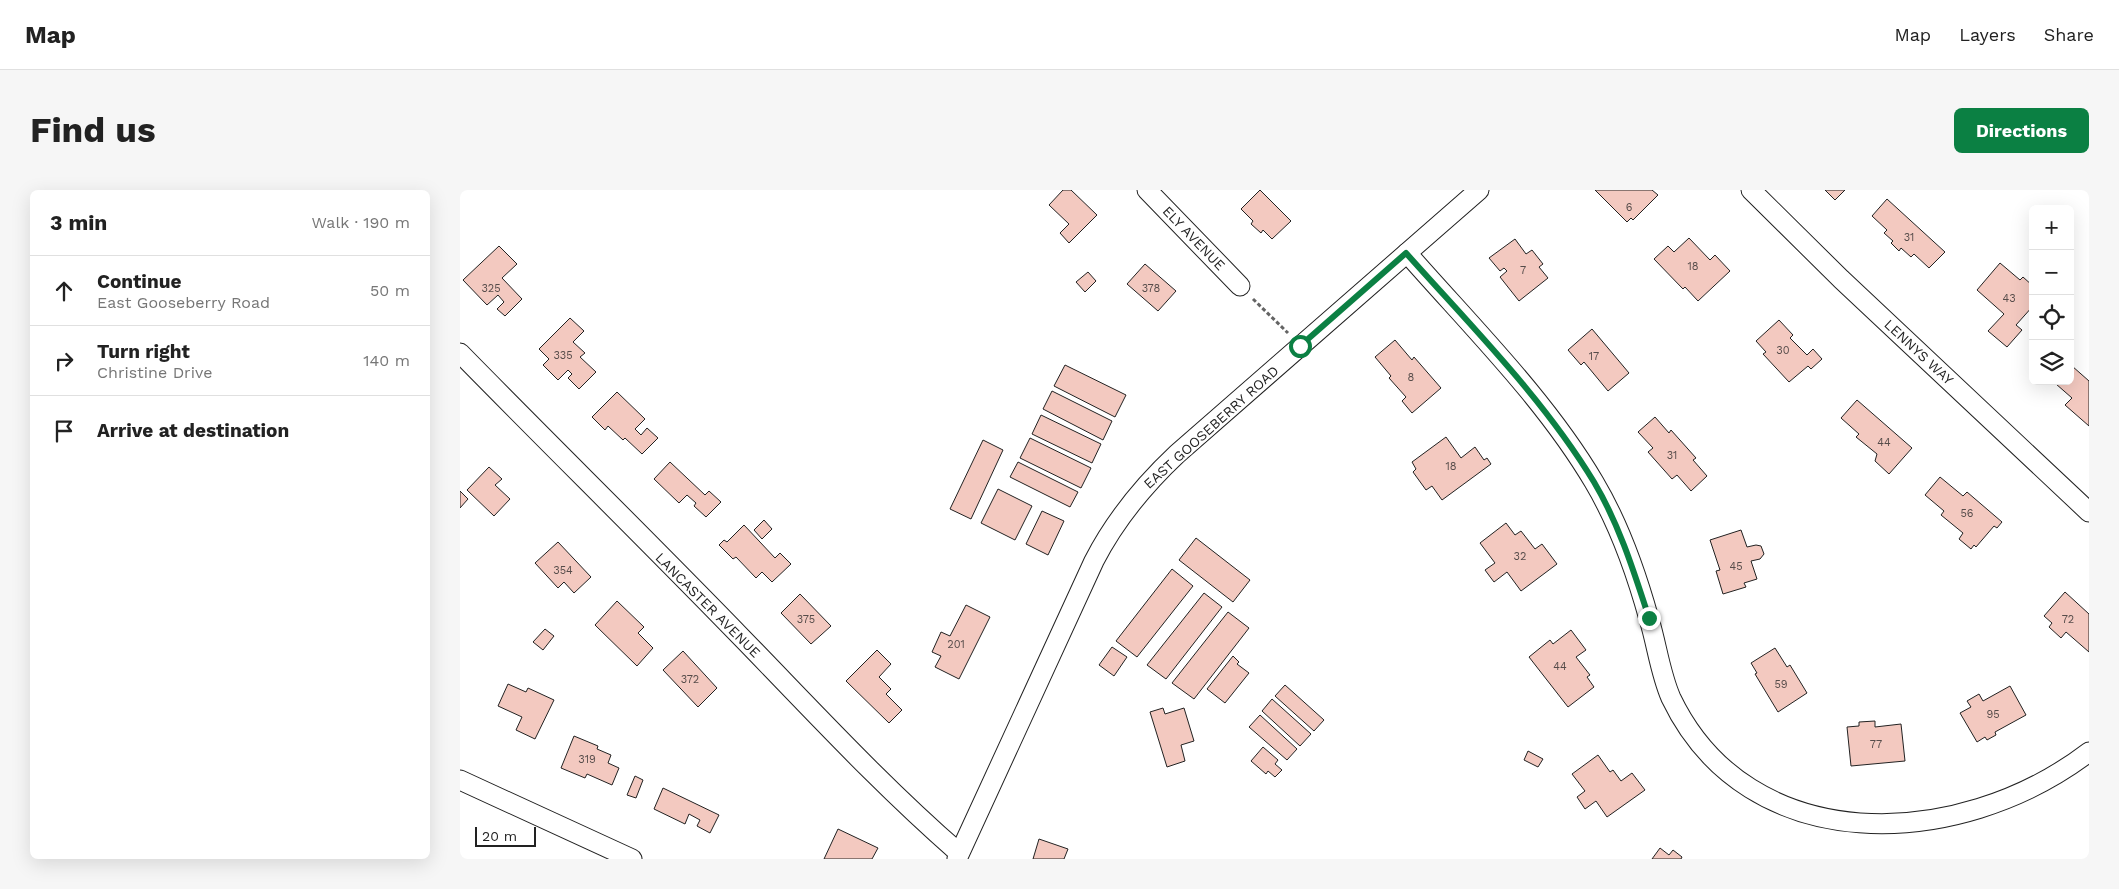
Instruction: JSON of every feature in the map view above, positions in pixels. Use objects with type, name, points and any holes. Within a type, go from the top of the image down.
[{"type":"street","name":"ELY AVENUE","points":[[1147,190],[1240,286]]},
{"type":"street","name":"EAST GOOSEBERRY ROAD","points":[[958,856],[1094,562],[1122,514],[1147,483],[1177,454],[1479,190]]},
{"type":"street","name":"LENNYS WAY","points":[[1751,190],[1849,286],[2089,512]]},
{"type":"street","points":[[1406,253],[1528,392],[1568,443],[1594,482],[1613,520],[1634,574],[1649,618],[1662,673],[1670,697],[1696,742],[1733,782],[1779,810],[1802,820],[1829,827],[1857,830],[1889,830],[1948,820],[2004,802],[2057,774],[2089,752]]},
{"type":"street","name":"LANCASTER AVENUE","points":[[460,353],[737,633],[838,740],[958,856]]},
{"type":"street","points":[[460,780],[632,859]]},
{"type":"path","points":[[1240,286],[1300,346]]},
{"type":"building","points":[[1063,190],[1071,190],[1097,215],[1069,243],[1060,233],[1069,224],[1049,205]]},
{"type":"building","points":[[1260,190],[1291,221],[1272,239],[1263,230],[1261,233],[1251,224],[1253,221],[1241,209]]},
{"type":"building","points":[[1595,190],[1652,190],[1658,195],[1633,220],[1631,218],[1627,222]]},
{"type":"building","points":[[1825,190],[1845,190],[1835,200]]},
{"type":"building","points":[[1887,199],[1945,252],[1929,268],[1914,254],[1911,257],[1901,248],[1899,251],[1891,243],[1893,241],[1884,233],[1887,230],[1872,216]]},
{"type":"building","points":[[1689,238],[1710,260],[1715,255],[1730,271],[1698,301],[1685,287],[1683,289],[1654,259],[1668,246],[1674,252]]},
{"type":"building","points":[[1515,239],[1526,254],[1532,250],[1543,264],[1539,267],[1548,278],[1519,301],[1500,277],[1507,271],[1504,268],[1500,271],[1489,258]]},
{"type":"building","points":[[499,246],[517,264],[502,278],[522,299],[505,316],[497,309],[504,302],[498,295],[487,305],[463,280]]},
{"type":"building","points":[[2000,263],[2020,280],[2023,277],[2029,282],[2029,310],[2016,325],[2022,330],[2007,347],[1988,331],[2004,314],[1977,290]]},
{"type":"building","points":[[1145,264],[1176,291],[1158,311],[1127,284]]},
{"type":"building","points":[[1088,272],[1096,281],[1085,292],[1076,282]]},
{"type":"building","points":[[570,318],[584,331],[573,342],[585,353],[580,357],[596,372],[579,389],[568,378],[572,374],[568,370],[558,380],[543,365],[549,359],[539,349]]},
{"type":"building","points":[[1779,320],[1793,335],[1790,338],[1807,355],[1813,349],[1822,359],[1811,369],[1808,366],[1789,382],[1763,354],[1766,352],[1756,341]]},
{"type":"building","points":[[1592,329],[1629,373],[1608,391],[1584,362],[1581,365],[1568,350]]},
{"type":"building","points":[[1395,340],[1412,360],[1414,357],[1441,388],[1412,413],[1402,401],[1406,397],[1389,378],[1391,376],[1375,357]]},
{"type":"building","points":[[1065,365],[1126,395],[1115,417],[1054,386]]},
{"type":"building","points":[[2074,368],[2089,381],[2089,426],[2065,405],[2072,398],[2057,385],[2074,385]]},
{"type":"building","points":[[1052,391],[1112,421],[1103,440],[1043,409]]},
{"type":"building","points":[[617,392],[645,419],[635,429],[641,435],[647,428],[658,438],[642,454],[625,438],[623,440],[608,426],[605,430],[592,417]]},
{"type":"building","points":[[1857,400],[1912,448],[1889,474],[1875,461],[1877,454],[1856,437],[1859,434],[1841,418]]},
{"type":"building","points":[[1041,415],[1101,444],[1092,463],[1032,434]]},
{"type":"building","points":[[1655,417],[1669,433],[1671,430],[1696,458],[1693,460],[1707,476],[1691,491],[1677,475],[1672,479],[1648,452],[1653,448],[1638,432]]},
{"type":"building","points":[[1446,437],[1461,458],[1475,447],[1484,460],[1487,458],[1491,464],[1442,500],[1432,486],[1426,490],[1413,472],[1416,469],[1412,462]]},
{"type":"building","points":[[1030,438],[1091,468],[1081,488],[1020,458]]},
{"type":"building","points":[[983,440],[1003,450],[971,519],[950,509]]},
{"type":"building","points":[[670,462],[705,495],[709,491],[721,502],[706,517],[694,506],[696,503],[687,495],[679,503],[654,479]]},
{"type":"building","points":[[1018,462],[1078,492],[1070,507],[1010,477]]},
{"type":"building","points":[[489,467],[502,479],[495,485],[510,499],[494,516],[467,490]]},
{"type":"building","points":[[1940,477],[1963,496],[1967,492],[2002,522],[1997,528],[1994,526],[1976,547],[1974,545],[1971,549],[1959,539],[1963,533],[1941,515],[1944,511],[1925,495]]},
{"type":"building","points":[[998,489],[1032,506],[1015,540],[981,523]]},
{"type":"building","points":[[460,491],[468,499],[460,508]]},
{"type":"building","points":[[1042,511],[1064,521],[1048,555],[1026,544]]},
{"type":"building","points":[[764,520],[772,529],[762,539],[754,530]]},
{"type":"building","points":[[1506,523],[1515,535],[1521,531],[1535,549],[1542,544],[1557,564],[1521,591],[1507,572],[1494,582],[1485,570],[1495,563],[1480,543]]},
{"type":"building","points":[[744,525],[775,558],[780,553],[791,564],[772,582],[762,572],[756,578],[736,557],[733,559],[719,545],[724,540],[727,542]]},
{"type":"building","points":[[1741,530],[1747,547],[1761,546],[1764,554],[1760,559],[1751,561],[1757,579],[1744,583],[1746,587],[1723,594],[1716,571],[1720,570],[1710,540]]},
{"type":"building","points":[[1196,538],[1250,580],[1233,602],[1179,560]]},
{"type":"building","points":[[558,542],[591,577],[574,593],[564,582],[558,588],[535,563]]},
{"type":"building","points":[[1172,569],[1193,586],[1137,657],[1116,641]]},
{"type":"building","points":[[2065,592],[2089,614],[2089,652],[2066,632],[2061,638],[2049,627],[2052,623],[2044,616]]},
{"type":"building","points":[[1204,593],[1222,607],[1166,679],[1147,665]]},
{"type":"building","points":[[800,594],[831,626],[811,644],[781,613]]},
{"type":"building","points":[[617,601],[644,627],[638,633],[653,648],[637,666],[595,625]]},
{"type":"building","points":[[966,605],[990,617],[959,679],[935,667],[941,656],[932,652],[941,632],[950,636]]},
{"type":"building","points":[[1228,612],[1249,628],[1194,699],[1172,683]]},
{"type":"building","points":[[545,629],[554,636],[543,650],[533,642]]},
{"type":"building","points":[[1571,630],[1586,650],[1576,657],[1590,675],[1587,677],[1594,687],[1568,707],[1529,657],[1550,640],[1553,644]]},
{"type":"building","points":[[1112,647],[1127,657],[1114,676],[1099,665]]},
{"type":"building","points":[[1775,648],[1787,667],[1790,665],[1807,693],[1778,712],[1755,674],[1757,673],[1751,663]]},
{"type":"building","points":[[877,650],[891,664],[879,677],[891,689],[886,694],[902,710],[889,723],[846,681]]},
{"type":"building","points":[[683,651],[717,688],[698,707],[663,670]]},
{"type":"building","points":[[1233,656],[1239,662],[1237,664],[1249,673],[1225,703],[1207,689]]},
{"type":"building","points":[[508,684],[526,692],[528,688],[554,700],[535,739],[516,730],[522,717],[498,706]]},
{"type":"building","points":[[1285,685],[1324,720],[1314,731],[1275,696]]},
{"type":"building","points":[[2010,686],[2026,715],[1995,732],[1996,735],[1987,740],[1985,737],[1977,742],[1960,713],[1971,707],[1967,701],[1979,694],[1983,701]]},
{"type":"building","points":[[1272,699],[1311,734],[1300,746],[1262,711]]},
{"type":"building","points":[[1163,708],[1165,714],[1184,708],[1194,741],[1181,745],[1185,761],[1167,767],[1150,712]]},
{"type":"building","points":[[1260,715],[1297,749],[1287,760],[1249,727]]},
{"type":"building","points":[[1875,721],[1875,727],[1901,724],[1905,761],[1851,766],[1847,727],[1859,726],[1859,722]]},
{"type":"building","points":[[574,736],[598,746],[597,749],[611,755],[608,763],[619,768],[612,785],[587,774],[585,778],[561,768]]},
{"type":"building","points":[[1263,747],[1278,760],[1275,764],[1282,770],[1275,777],[1268,771],[1266,774],[1251,761]]},
{"type":"building","points":[[1528,751],[1543,759],[1538,767],[1524,760]]},
{"type":"building","points":[[1598,755],[1610,772],[1613,770],[1621,781],[1632,773],[1645,790],[1607,817],[1596,801],[1585,809],[1577,797],[1585,791],[1572,774]]},
{"type":"building","points":[[635,776],[643,780],[636,798],[627,795]]},
{"type":"building","points":[[663,788],[719,815],[710,833],[697,826],[700,820],[689,814],[685,824],[654,809]]},
{"type":"building","points":[[838,829],[878,848],[872,859],[824,859]]},
{"type":"building","points":[[1039,839],[1068,849],[1064,859],[1033,859]]},
{"type":"building","points":[[1660,848],[1669,855],[1673,850],[1682,857],[1681,859],[1652,859]]},
{"type":"route","points":[[1300,346],[1406,253],[1528,392],[1568,443],[1594,482],[1624,544],[1649,618]]}]
